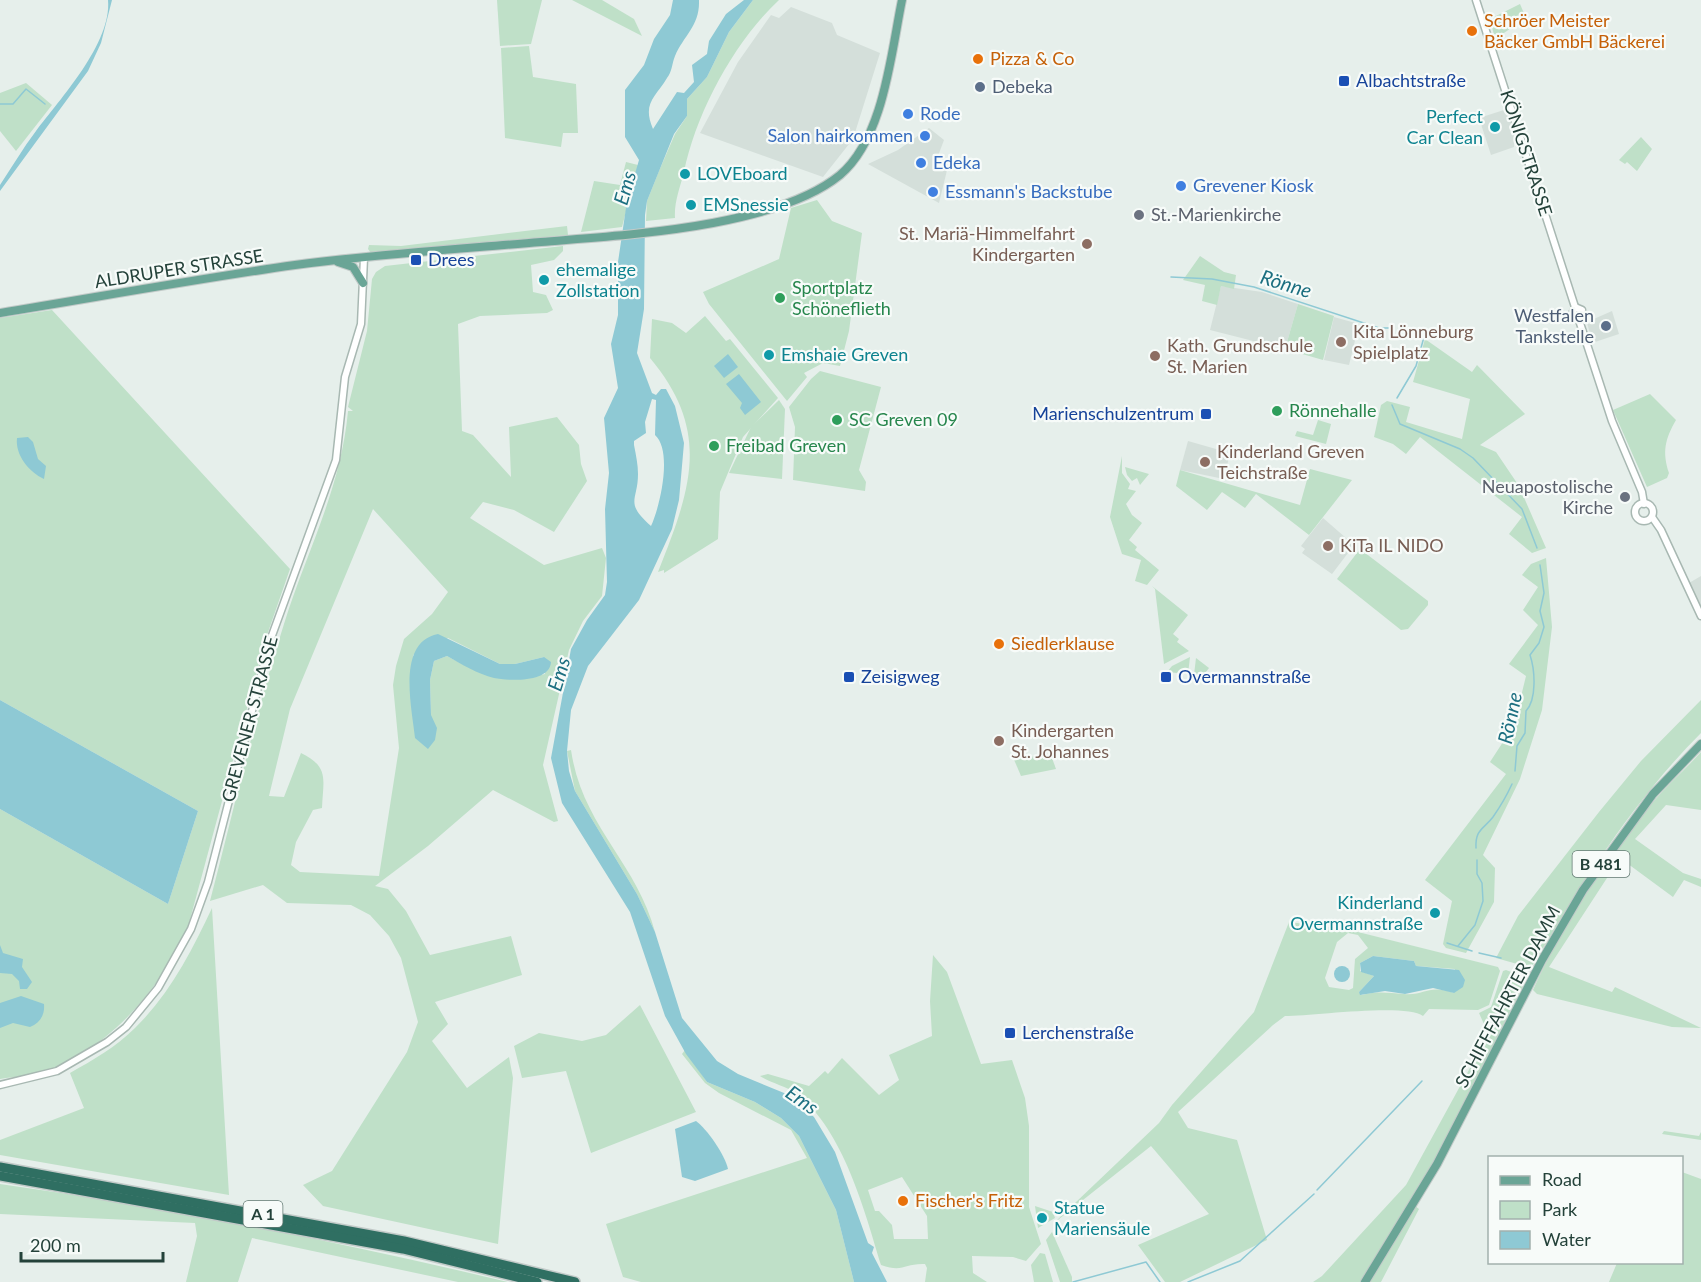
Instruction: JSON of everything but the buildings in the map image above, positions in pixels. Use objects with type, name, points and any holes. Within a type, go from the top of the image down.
[{"type":"highway","name":"A 1","points":[[0,1167],[404,1241],[524,1274],[537,1282]]},
{"type":"highway","name":"A 1","points":[[0,1176],[575,1282]]},
{"type":"main road","name":"ALDRUPER STRASSE","points":[[0,313],[333,261],[610,235],[735,218],[774,207],[825,185],[848,168],[866,140],[881,98],[902,0]]},
{"type":"main road","points":[[333,261],[353,267],[363,283]]},
{"type":"main road","name":"SCHIFFFAHRTER DAMM","points":[[1365,1282],[1394,1239],[1437,1164],[1561,924],[1615,842],[1653,794],[1701,744]]},
{"type":"street","name":"KÖNIGSTRASSE","points":[[1476,0],[1575,307],[1582,310],[1578,317],[1612,421],[1642,492],[1644,504]]},
{"type":"street","name":"GREVENER STRASSE","points":[[0,1085],[57,1071],[107,1042],[126,1027],[158,988],[191,929],[208,882],[270,641],[336,460],[345,377],[361,324],[364,258]]},
{"type":"street","name":"KÖNIGSTRASSE","points":[[1644,504],[1638,507],[1637,516],[1643,521],[1652,517]]},
{"type":"street","name":"KÖNIGSTRASSE","points":[[1644,504],[1652,508],[1652,517],[1661,530],[1701,616]]},
{"type":"shaded area","points":[[791,7],[832,23],[837,35],[880,53],[853,139],[823,177],[700,133],[738,62],[771,15],[779,18]]},
{"type":"shaded area","points":[[1507,109],[1517,143],[1514,147],[1491,155],[1479,118]]},
{"type":"shaded area","points":[[929,128],[944,140],[938,156],[949,162],[939,203],[868,164],[898,150]]},
{"type":"shaded area","points":[[1221,286],[1262,292],[1298,304],[1285,349],[1210,330]]},
{"type":"shaded area","points":[[1612,311],[1619,334],[1592,343],[1587,322]]},
{"type":"shaded area","name":"Kita Lönneburg Spielplatz","points":[[1334,317],[1359,324],[1349,365],[1324,360]]},
{"type":"shaded area","name":"Kinderland Greven Teichstraße","points":[[1188,441],[1230,453],[1224,479],[1180,470]]},
{"type":"shaded area","name":"KiTa IL NIDO","points":[[1323,518],[1354,545],[1332,574],[1302,553],[1305,549],[1301,546]]},
{"type":"shaded area","points":[[1701,576],[1701,609],[1689,583]]},
{"type":"green space","points":[[497,0],[542,0],[531,44],[500,46]]},
{"type":"green space","points":[[572,0],[602,0],[634,19],[642,36]]},
{"type":"green space","points":[[753,0],[779,0],[762,17],[732,57],[707,103],[690,149],[676,201],[675,218],[646,221],[647,201],[675,134],[687,116],[687,99],[707,77],[729,32]]},
{"type":"green space","points":[[1520,4],[1526,18],[1495,39],[1490,19]]},
{"type":"green space","points":[[529,46],[533,77],[576,84],[578,133],[563,133],[561,147],[505,138],[501,48]]},
{"type":"green space","points":[[26,83],[52,105],[16,151],[0,131],[0,93]]},
{"type":"green space","points":[[1641,137],[1652,149],[1637,171],[1627,162],[1625,164],[1619,160]]},
{"type":"green space","points":[[626,162],[638,165],[622,227],[581,232],[594,181],[620,185]]},
{"type":"green space","name":"Sportplatz Schöneflieth","points":[[817,200],[832,221],[862,233],[849,331],[840,366],[823,363],[804,373],[807,377],[787,401],[709,304],[703,292],[779,259],[791,208]]},
{"type":"green space","points":[[567,226],[568,235],[371,253],[368,249],[369,245],[401,246]]},
{"type":"green space","points":[[563,246],[563,251],[554,260],[531,265],[533,292],[546,295],[553,310],[547,313],[480,316],[458,324],[462,431],[473,435],[511,477],[509,427],[557,417],[579,445],[581,464],[587,481],[554,532],[514,510],[483,502],[470,518],[544,565],[602,548],[606,558],[602,596],[583,621],[569,650],[543,765],[558,821],[554,822],[493,790],[428,846],[375,886],[388,889],[406,911],[430,955],[511,936],[522,975],[435,1002],[448,1024],[432,1041],[467,1088],[509,1057],[513,1078],[498,1244],[323,1206],[303,1185],[332,1171],[407,1052],[418,1022],[401,958],[389,936],[370,915],[351,905],[287,903],[263,885],[210,901],[273,658],[331,493],[344,440],[348,411],[353,411],[348,407],[367,331],[372,279],[376,272],[385,266]],"holes":[[[373,509],[448,592],[432,614],[404,639],[396,666],[393,685],[399,748],[379,876],[300,872],[291,865],[296,842],[313,810],[322,808],[323,775],[321,769],[301,753],[284,797],[269,796],[290,709]],[[448,638],[500,664],[515,664],[544,657],[545,674],[518,678],[494,676],[447,656],[434,661],[430,680],[431,716],[413,655]]]},
{"type":"green space","points":[[1200,256],[1224,272],[1236,275],[1234,289],[1221,286],[1217,305],[1202,301],[1205,285],[1183,280]]},
{"type":"green space","points":[[1298,304],[1334,316],[1323,360],[1285,349]]},
{"type":"green space","points":[[52,310],[290,569],[266,638],[188,927],[178,947],[142,1002],[94,1046],[53,1070],[0,1079],[0,809],[168,904],[198,811],[0,700],[0,318]]},
{"type":"green space","name":"Freibad Greven","points":[[705,316],[726,341],[730,339],[778,398],[743,437],[720,492],[718,539],[664,573],[664,570],[658,572],[679,514],[690,462],[688,436],[682,411],[669,385],[650,358],[652,319],[672,323],[686,333]]},
{"type":"green space","points":[[1425,339],[1472,372],[1477,365],[1525,414],[1480,445],[1496,452],[1519,486],[1546,548],[1532,553],[1509,534],[1522,517],[1420,437],[1406,454],[1393,444],[1374,437],[1381,405],[1387,401],[1410,407],[1406,422],[1462,439],[1470,399],[1413,382]]},
{"type":"green space","points":[[820,371],[881,387],[859,470],[866,482],[865,491],[793,480],[795,427],[789,407]]},
{"type":"green space","points":[[1650,394],[1676,420],[1669,433],[1666,446],[1669,473],[1667,478],[1647,487],[1613,410]]},
{"type":"green space","points":[[779,400],[785,409],[782,479],[729,473],[751,427]]},
{"type":"green space","points":[[1318,420],[1331,424],[1326,444],[1295,436],[1297,431],[1313,435]]},
{"type":"green space","points":[[1122,456],[1122,473],[1130,484],[1128,489],[1136,491],[1126,504],[1132,515],[1142,523],[1129,540],[1137,547],[1135,550],[1159,570],[1147,585],[1135,581],[1141,560],[1122,554],[1110,517]]},
{"type":"green space","points":[[1125,467],[1149,474],[1140,485],[1137,478],[1132,481],[1127,475]]},
{"type":"green space","points":[[1310,469],[1352,480],[1309,535],[1256,494],[1245,508],[1222,492],[1207,510],[1176,486],[1180,470],[1300,505]]},
{"type":"green space","points":[[1360,549],[1428,601],[1428,605],[1408,629],[1401,630],[1337,579]]},
{"type":"green space","points":[[1546,558],[1552,627],[1542,710],[1520,779],[1483,855],[1495,868],[1494,902],[1466,953],[1446,948],[1443,944],[1452,901],[1425,880],[1506,774],[1490,762],[1514,725],[1526,676],[1509,664],[1538,625],[1523,610],[1538,587],[1522,575],[1531,564]]},
{"type":"green space","points":[[1152,586],[1188,615],[1173,634],[1179,639],[1177,642],[1189,651],[1164,664],[1155,589]]},
{"type":"green space","points":[[1190,657],[1188,674],[1167,672],[1172,666]]},
{"type":"green space","points":[[1196,658],[1209,668],[1203,676],[1194,675]]},
{"type":"green space","points":[[1701,700],[1701,733],[1652,787],[1609,845],[1531,968],[1496,958],[1518,916],[1599,812],[1641,761]]},
{"type":"green space","points":[[571,750],[577,777],[586,801],[636,885],[647,907],[655,932],[637,894],[575,791],[567,751]]},
{"type":"green space","points":[[1701,752],[1701,810],[1666,805],[1635,839],[1683,873],[1701,879],[1701,887],[1684,880],[1673,897],[1620,858],[1549,967],[1612,992],[1615,987],[1701,1028],[1672,1027],[1537,994],[1533,990],[1558,940],[1603,868],[1654,801]]},
{"type":"green space","points":[[1012,755],[1052,758],[1056,769],[1021,776]]},
{"type":"green space","points":[[212,908],[229,1195],[0,1155],[0,1140],[84,1108],[70,1073],[128,1035],[147,1015],[179,972]]},
{"type":"green space","points":[[1289,922],[1346,929],[1498,967],[1500,971],[1489,1005],[1478,1010],[1429,1009],[1423,1016],[1413,1012],[1379,1010],[1285,1016],[1178,1112],[1188,1128],[1237,1140],[1267,1240],[1180,1282],[1165,1282],[1138,1245],[1209,1214],[1151,1146],[1054,1223],[1159,1123],[1172,1105],[1254,1012]],"holes":[[[1348,933],[1358,935],[1368,948],[1355,959],[1353,988],[1349,990],[1329,987],[1325,978],[1337,942]],[[1373,956],[1414,961],[1416,966],[1455,969],[1454,993],[1432,990],[1411,994],[1362,995],[1359,992],[1374,976],[1360,971],[1360,963]]]},
{"type":"green space","points":[[933,955],[947,972],[981,1064],[1012,1060],[1025,1098],[1029,1126],[1029,1207],[1041,1244],[1026,1261],[1013,1257],[972,1256],[973,1273],[987,1282],[925,1282],[927,1268],[925,1264],[899,1268],[881,1265],[860,1197],[840,1150],[827,1128],[813,1109],[797,1094],[760,1076],[768,1074],[809,1086],[825,1071],[828,1074],[842,1058],[879,1095],[899,1080],[889,1055],[932,1036],[930,1001]],"holes":[[[902,1177],[927,1216],[928,1239],[894,1239],[892,1225],[879,1211],[875,1211],[868,1190]]]},
{"type":"green space","points":[[1503,971],[1527,978],[1432,1166],[1410,1202],[1419,1209],[1381,1282],[1313,1282],[1322,1276],[1406,1185],[1482,1046],[1487,1031],[1479,1013],[1491,1007]]},
{"type":"green space","points":[[640,1005],[696,1112],[591,1153],[566,1071],[522,1078],[514,1046],[539,1033],[582,1041],[606,1035]]},
{"type":"green space","points":[[685,1050],[707,1082],[755,1102],[781,1118],[799,1136],[836,1210],[854,1282],[641,1282],[623,1277],[606,1224],[807,1158],[791,1130],[719,1093],[705,1083],[682,1054]]},
{"type":"green space","points":[[1664,1131],[1699,1136],[1701,1132],[1701,1140],[1662,1134]]},
{"type":"green space","points":[[1683,1172],[1701,1179],[1701,1282],[1609,1282],[1617,1264],[1683,1264]]},
{"type":"green space","points":[[0,1184],[255,1227],[508,1282],[458,1282],[252,1238],[238,1282],[186,1282],[197,1236],[195,1223],[0,1214]]},
{"type":"green space","points":[[1035,1206],[1053,1212],[1055,1218],[1038,1228]]},
{"type":"green space","points":[[1052,1232],[1072,1277],[1072,1282],[1060,1282],[1046,1240]]},
{"type":"green space","points":[[1040,1253],[1045,1254],[1053,1282],[1034,1282],[1031,1265]]},
{"type":"water","points":[[108,0],[112,0],[101,43],[88,71],[0,191],[0,185],[22,151],[93,52],[107,17]]},
{"type":"water","points":[[673,0],[699,0],[699,9],[694,24],[675,56],[669,76],[651,101],[649,113],[653,129],[677,92],[684,93],[694,82],[692,65],[707,54],[709,41],[726,14],[744,0],[753,0],[729,32],[707,77],[687,99],[687,116],[674,134],[647,201],[644,309],[637,353],[652,393],[656,395],[661,389],[666,389],[675,406],[684,443],[679,500],[672,529],[639,600],[588,666],[571,710],[567,751],[569,771],[575,791],[637,894],[655,932],[682,1018],[717,1061],[738,1074],[789,1095],[814,1117],[835,1152],[868,1243],[874,1247],[872,1253],[887,1282],[854,1282],[836,1210],[799,1136],[781,1118],[755,1102],[707,1082],[686,1054],[665,1016],[630,912],[562,803],[551,758],[571,649],[587,620],[605,595],[607,582],[605,509],[609,473],[604,418],[618,388],[611,344],[618,315],[618,262],[627,201],[639,160],[625,137],[625,90],[644,65],[654,39],[670,15]],"holes":[[[652,399],[656,400],[655,435],[663,453],[664,466],[661,493],[651,526],[635,506],[638,474],[634,441],[646,433],[645,422]]]},
{"type":"water","points":[[728,354],[738,367],[724,378],[714,366]]},
{"type":"water","points":[[739,374],[761,402],[745,415],[740,408],[742,403],[726,384]]},
{"type":"water","points":[[28,437],[33,442],[38,459],[46,466],[44,479],[28,467],[18,451],[17,438]]},
{"type":"water","points":[[438,634],[500,664],[515,664],[544,657],[551,662],[544,674],[527,679],[509,680],[482,674],[447,656],[434,661],[430,680],[431,715],[437,728],[435,740],[428,749],[415,738],[410,694],[411,663],[416,649],[425,640]]},
{"type":"water","points":[[0,700],[198,811],[168,904],[0,809]]},
{"type":"water","points":[[0,945],[3,953],[23,959],[22,967],[32,982],[27,989],[20,989],[19,981],[12,974],[0,973]]},
{"type":"water","points":[[1373,956],[1414,961],[1416,966],[1459,970],[1465,980],[1463,987],[1454,993],[1433,988],[1405,994],[1385,991],[1360,995],[1359,992],[1374,976],[1361,972],[1360,963]]},
{"type":"water","points":[[1342,966],[1348,968],[1350,974],[1348,980],[1342,982],[1336,980],[1334,974],[1336,968]]},
{"type":"water","points":[[21,996],[44,1004],[41,1018],[30,1027],[13,1023],[0,1028],[0,1003]]},
{"type":"water","points":[[696,1121],[715,1143],[728,1169],[695,1181],[682,1177],[675,1129]]},
{"type":"waterway","points":[[0,104],[13,104],[26,89],[45,104]]},
{"type":"waterway","name":"Rönne","points":[[1171,277],[1212,279],[1254,287],[1379,328],[1391,328]]},
{"type":"waterway","name":"Rönne","points":[[1397,398],[1416,366],[1424,337],[1401,328]]},
{"type":"waterway","name":"Rönne","points":[[1392,405],[1400,424],[1460,449],[1473,458],[1522,509],[1537,548]]},
{"type":"waterway","name":"Rönne","points":[[1515,771],[1517,746],[1525,733],[1526,711],[1530,706],[1533,692],[1534,676],[1530,655],[1539,643],[1544,627],[1540,611],[1544,593],[1540,565]]},
{"type":"waterway","name":"Rönne","points":[[1476,848],[1479,833],[1496,813],[1512,784]]},
{"type":"waterway","name":"Rönne","points":[[1458,946],[1475,925],[1483,901],[1482,883],[1477,874],[1477,860]]},
{"type":"waterway","name":"Rönne","points":[[1447,943],[1472,951]]},
{"type":"waterway","name":"Rönne","points":[[1479,953],[1501,958]]},
{"type":"waterway","points":[[1317,1190],[1422,1081]]},
{"type":"waterway","points":[[1188,1282],[1240,1261],[1314,1194]]},
{"type":"waterway","points":[[1073,1282],[1146,1262],[1160,1282]]},
{"type":"place","name":"Schröer Meister Bäcker GmbH Bäckerei","points":[[1472,31]]},
{"type":"place","name":"Pizza & Co","points":[[978,59]]},
{"type":"place","name":"Albachtstraße","points":[[1344,81]]},
{"type":"place","name":"Debeka","points":[[980,87]]},
{"type":"place","name":"Rode","points":[[908,114]]},
{"type":"place","name":"Perfect Car Clean","points":[[1495,127]]},
{"type":"place","name":"Salon hairkommen","points":[[925,136]]},
{"type":"place","name":"Edeka","points":[[921,163]]},
{"type":"place","name":"LOVEboard","points":[[685,174]]},
{"type":"place","name":"Grevener Kiosk","points":[[1181,186]]},
{"type":"place","name":"Essmann's Backstube","points":[[933,192]]},
{"type":"place","name":"EMSnessie","points":[[691,205]]},
{"type":"place","name":"St.-Marienkirche","points":[[1139,215]]},
{"type":"place","name":"St. Mariä-Himmelfahrt Kindergarten","points":[[1087,244]]},
{"type":"place","name":"Drees","points":[[416,260]]},
{"type":"place","name":"ehemalige Zollstation","points":[[544,280]]},
{"type":"place","name":"Sportplatz Schöneflieth","points":[[780,298]]},
{"type":"place","name":"Westfalen Tankstelle","points":[[1606,326]]},
{"type":"place","name":"Kita Lönneburg Spielplatz","points":[[1341,342]]},
{"type":"place","name":"Emshaie Greven","points":[[769,355]]},
{"type":"place","name":"Kath. Grundschule St. Marien","points":[[1155,356]]},
{"type":"place","name":"Rönnehalle","points":[[1277,411]]},
{"type":"place","name":"Marienschulzentrum","points":[[1206,414]]},
{"type":"place","name":"SC Greven 09","points":[[837,420]]},
{"type":"place","name":"Freibad Greven","points":[[714,446]]},
{"type":"place","name":"Kinderland Greven Teichstraße","points":[[1205,462]]},
{"type":"place","name":"Neuapostolische Kirche","points":[[1625,497]]},
{"type":"place","name":"KiTa IL NIDO","points":[[1328,546]]},
{"type":"place","name":"Siedlerklause","points":[[999,644]]},
{"type":"place","name":"Zeisigweg","points":[[849,677]]},
{"type":"place","name":"Overmannstraße","points":[[1166,677]]},
{"type":"place","name":"Kindergarten St. Johannes","points":[[999,741]]},
{"type":"place","name":"Kinderland Overmannstraße","points":[[1435,913]]},
{"type":"place","name":"Lerchenstraße","points":[[1010,1033]]},
{"type":"place","name":"Fischer's Fritz","points":[[903,1201]]},
{"type":"place","name":"Statue Mariensäule","points":[[1042,1218]]},
{"type":"water label","name":"Ems","points":[[625,188]]},
{"type":"water label","name":"Ems","points":[[559,674]]},
{"type":"water label","name":"Ems","points":[[802,1100]]}]
